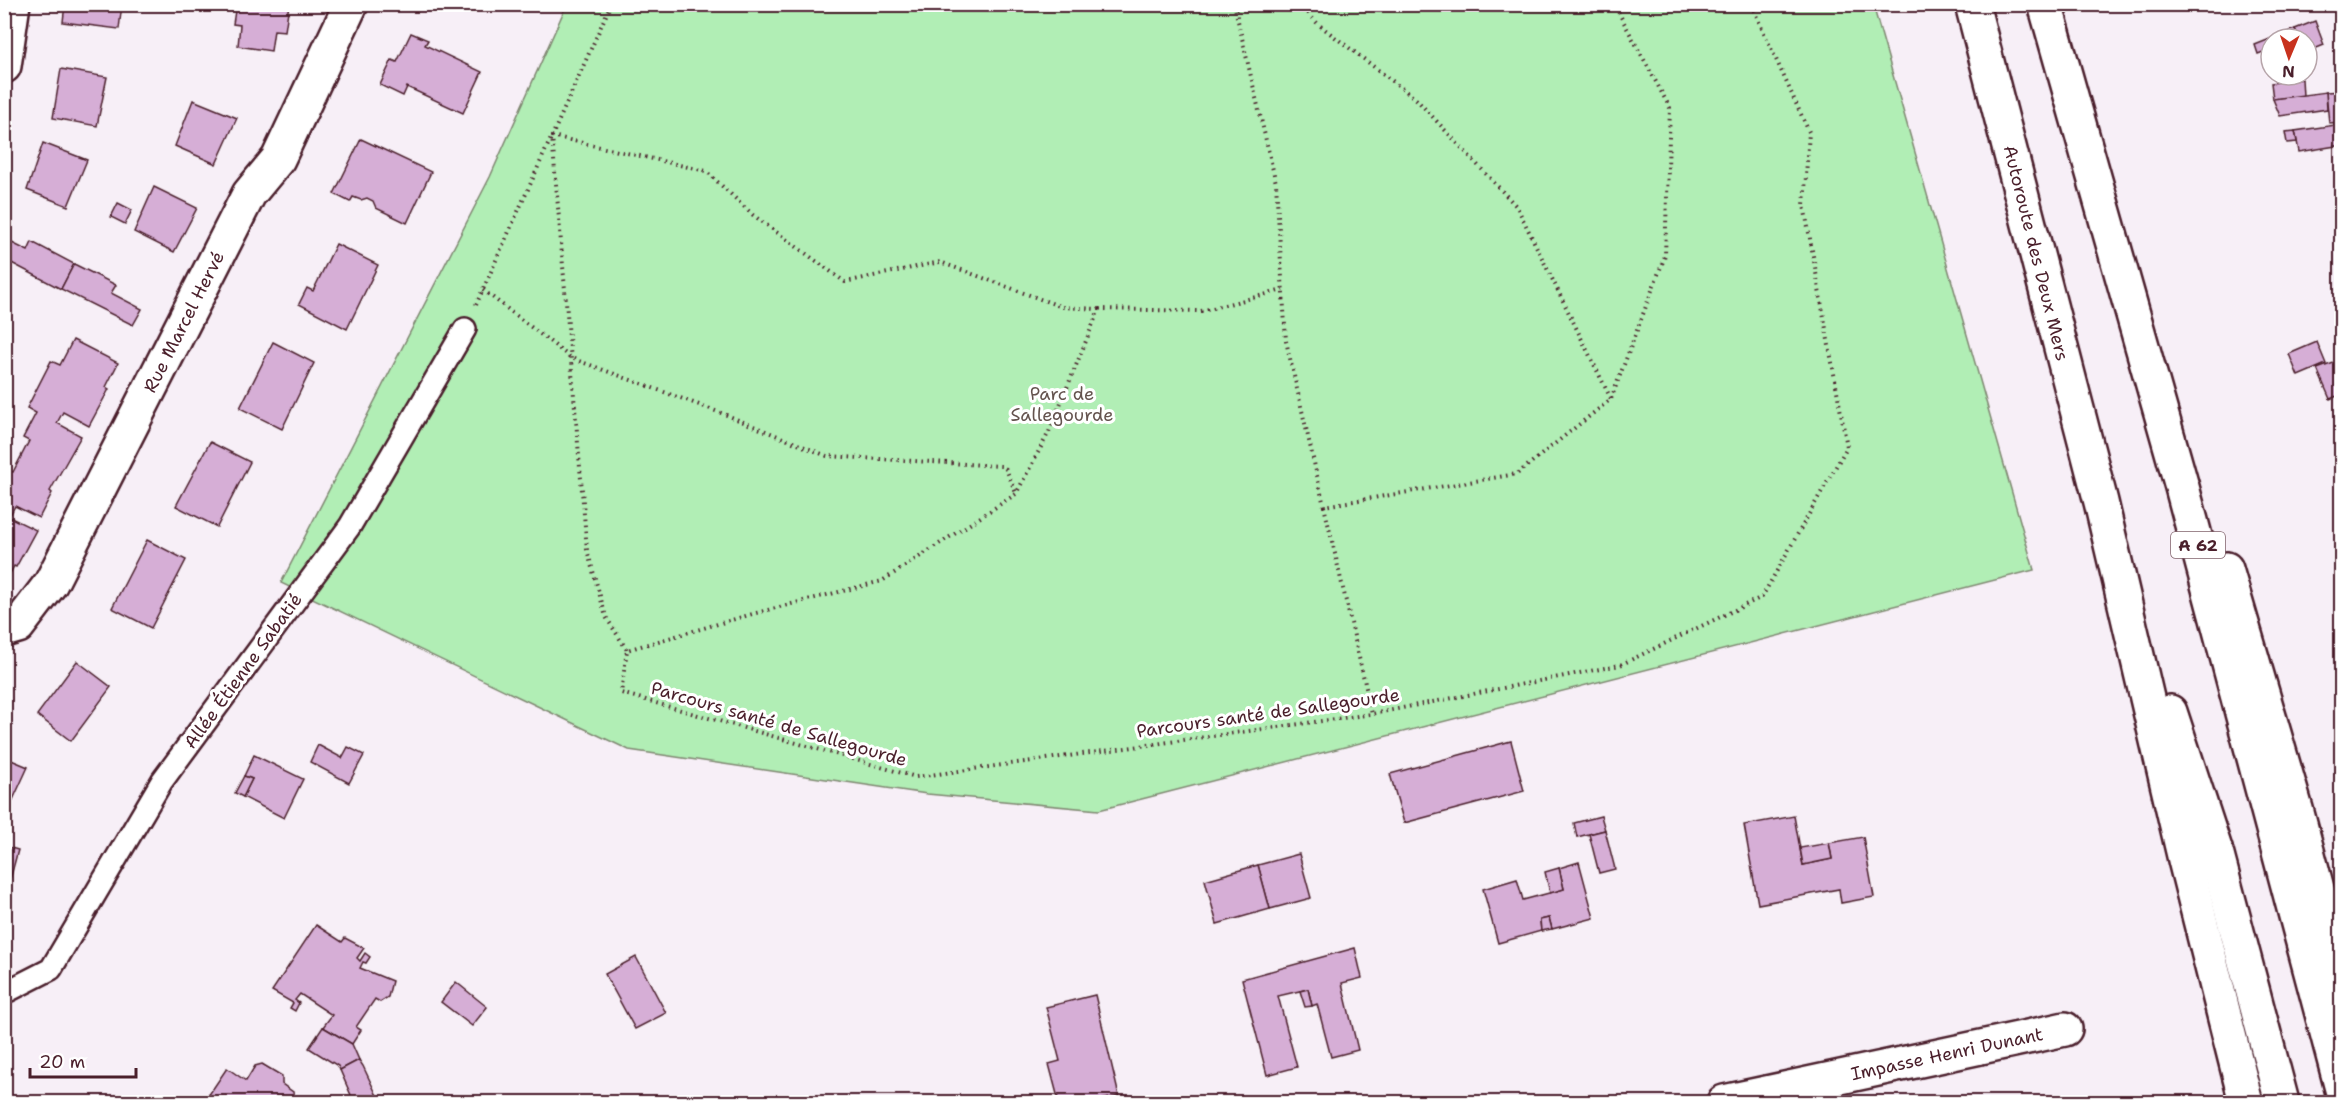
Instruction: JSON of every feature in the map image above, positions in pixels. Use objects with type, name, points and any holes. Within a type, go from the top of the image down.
[{"type":"main road","points":[[4,66],[13,4]]},
{"type":"main road","name":"Rue Marcel Hervé","points":[[4,630],[18,626],[51,583],[249,194],[279,159],[351,4]]},
{"type":"main road","name":"Autoroute des Deux Mers","points":[[1972,4],[2101,502]]},
{"type":"main road","name":"A 62","points":[[2045,4],[2179,476],[2342,1089]]},
{"type":"main road","name":"A 62","points":[[2052,4],[2205,496],[2296,809],[2341,982]]},
{"type":"main road","points":[[2101,502],[2185,860],[2246,1102]]},
{"type":"main road","points":[[2101,502],[2216,852],[2282,1102]]},
{"type":"main road","name":"Impasse Henri Dunant","points":[[1724,1102],[2065,1029]]},
{"type":"lane","name":"Allée Étienne Sabatié","points":[[4,993],[51,969],[162,781],[350,526],[465,329]]},
{"type":"path","points":[[465,329],[610,4]]},
{"type":"path","points":[[1234,4],[1276,183],[1286,341],[1372,714]]},
{"type":"path","points":[[1300,4],[1318,24],[1416,99],[1517,207],[1611,399]]},
{"type":"path","points":[[1324,506],[1517,474],[1611,399],[1665,256],[1670,108],[1614,4]]},
{"type":"path","name":"Parcours santé de Sallegourde","points":[[627,650],[621,693],[916,777],[1372,714],[1620,665],[1762,597],[1847,447],[1804,205],[1809,132],[1751,4]]},
{"type":"path","points":[[552,136],[706,171],[753,215],[845,282],[940,262],[1062,307],[1201,311],[1283,290]]},
{"type":"path","points":[[552,136],[587,550],[606,617],[627,650],[756,613],[882,581],[1017,494],[1049,432],[1099,309]]},
{"type":"path","points":[[483,290],[571,358],[724,414],[827,456],[1001,466],[1006,469],[1017,494]]},
{"type":"green space","name":"Parc de Sallegourde","points":[[567,4],[1873,5],[2034,570],[1099,810],[927,794],[629,750],[281,583],[490,177]]},
{"type":"building","points":[[65,4],[122,4],[119,29],[63,22]]},
{"type":"building","points":[[236,4],[289,4],[285,31],[274,30],[271,51],[238,46],[240,25],[233,24]]},
{"type":"building","points":[[2315,21],[2317,27],[2300,27]]},
{"type":"building","points":[[2319,32],[2324,45],[2319,47]]},
{"type":"building","points":[[411,33],[428,40],[425,45],[482,72],[463,113],[407,87],[403,96],[380,85],[392,60],[397,62]]},
{"type":"building","points":[[2259,43],[2259,54],[2258,54],[2255,45]]},
{"type":"building","points":[[61,69],[107,77],[97,126],[53,118]]},
{"type":"building","points":[[2272,87],[2302,87],[2303,96],[2273,99]]},
{"type":"building","points":[[2342,91],[2342,122],[2329,123],[2326,92]]},
{"type":"building","points":[[2326,92],[2327,109],[2280,116],[2273,99]]},
{"type":"building","points":[[193,100],[237,118],[216,164],[175,146]]},
{"type":"building","points":[[2342,124],[2342,145],[2299,152],[2295,131]]},
{"type":"building","points":[[2295,131],[2297,142],[2287,143],[2285,132]]},
{"type":"building","points":[[361,139],[431,172],[407,223],[376,208],[373,201],[367,198],[361,200],[353,197],[350,202],[334,194]]},
{"type":"building","points":[[43,143],[87,160],[68,206],[27,190]]},
{"type":"building","points":[[154,187],[197,208],[174,252],[134,232]]},
{"type":"building","points":[[118,203],[132,210],[125,224],[111,217]]},
{"type":"building","points":[[4,239],[28,251],[32,242],[74,264],[61,289],[4,259]]},
{"type":"building","points":[[336,244],[378,265],[347,329],[299,304],[307,288],[313,291]]},
{"type":"building","points":[[74,264],[116,285],[111,293],[142,309],[133,325],[61,289]]},
{"type":"building","points":[[73,340],[118,363],[106,387],[109,389],[89,426],[63,412],[57,423],[81,436],[50,491],[52,493],[39,518],[15,506],[9,517],[36,530],[4,585],[4,474],[7,469],[13,472],[29,441],[23,438],[36,413],[27,408],[51,361],[60,365]]},
{"type":"building","points":[[273,342],[314,363],[282,429],[240,408]]},
{"type":"building","points":[[2317,342],[2326,364],[2298,376],[2289,354]]},
{"type":"building","points":[[2342,360],[2342,394],[2330,399],[2317,369]]},
{"type":"building","points":[[210,442],[250,462],[217,527],[176,506]]},
{"type":"building","points":[[147,540],[186,560],[151,628],[112,608]]},
{"type":"building","points":[[77,661],[111,687],[71,741],[37,715]]},
{"type":"building","points":[[1511,741],[1524,791],[1404,823],[1390,774]]},
{"type":"building","points":[[318,745],[342,758],[348,747],[364,755],[349,783],[310,762]]},
{"type":"building","points":[[254,755],[303,779],[284,818],[243,797],[252,779],[244,776]]},
{"type":"building","points":[[4,757],[28,767],[11,804],[4,801]]},
{"type":"building","points":[[244,776],[252,779],[243,797],[235,793]]},
{"type":"building","points":[[1601,816],[1605,830],[1577,837],[1574,823]]},
{"type":"building","points":[[1794,816],[1803,865],[1832,859],[1829,843],[1863,837],[1874,897],[1841,903],[1839,889],[1758,904],[1744,825]]},
{"type":"building","points":[[1605,830],[1615,869],[1599,873],[1589,834]]},
{"type":"building","points":[[1829,843],[1832,859],[1803,865],[1800,848]]},
{"type":"building","points":[[4,846],[18,850],[4,902]]},
{"type":"building","points":[[1299,854],[1311,898],[1270,909],[1258,865]]},
{"type":"building","points":[[1579,862],[1594,918],[1552,929],[1549,918],[1540,920],[1541,931],[1498,943],[1483,889],[1517,879],[1523,900],[1564,889],[1559,868]]},
{"type":"building","points":[[1258,865],[1270,909],[1217,924],[1205,880]]},
{"type":"building","points":[[1559,868],[1564,889],[1550,893],[1545,872]]},
{"type":"building","points":[[1549,918],[1552,929],[1541,931],[1540,920]]},
{"type":"building","points":[[316,925],[342,942],[345,938],[364,948],[357,958],[360,961],[365,953],[370,957],[366,963],[363,962],[360,968],[392,981],[388,997],[380,1002],[375,999],[356,1027],[361,1030],[352,1044],[323,1027],[332,1015],[300,994],[295,1000],[299,1003],[295,1011],[290,1008],[293,1003],[272,991]]},
{"type":"building","points":[[1355,948],[1362,978],[1342,983],[1358,1050],[1331,1057],[1317,1004],[1312,1006],[1308,989],[1278,996],[1297,1067],[1267,1075],[1242,979]]},
{"type":"building","points":[[636,957],[666,1013],[635,1029],[605,974]]},
{"type":"building","points":[[456,982],[487,1007],[472,1026],[441,1002]]},
{"type":"building","points":[[1308,989],[1312,1006],[1305,1007],[1300,991]]},
{"type":"building","points":[[1095,995],[1119,1096],[1091,1102],[1059,1102],[1049,1064],[1060,1061],[1046,1007]]},
{"type":"building","points":[[323,1027],[352,1044],[359,1060],[340,1070],[338,1066],[309,1048]]},
{"type":"building","points":[[359,1060],[380,1102],[354,1102],[340,1070]]},
{"type":"building","points":[[262,1064],[282,1076],[282,1084],[293,1092],[292,1102],[204,1102],[227,1068],[246,1081],[255,1066]]}]
